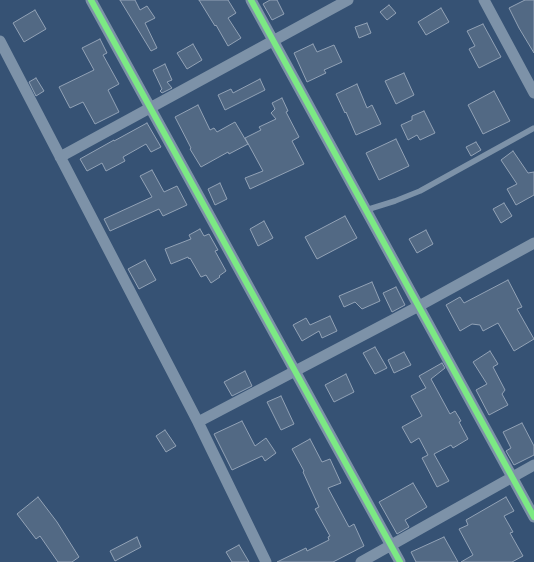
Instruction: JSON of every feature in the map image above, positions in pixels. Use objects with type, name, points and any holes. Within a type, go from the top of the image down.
[{"type":"street","points":[[91,0],[400,562]]},
{"type":"street","points":[[251,0],[534,517]]},
{"type":"street","points":[[60,157],[348,0]]},
{"type":"street","points":[[484,0],[534,93]]},
{"type":"street","points":[[0,41],[198,422],[266,562]]},
{"type":"street","points":[[198,422],[419,306],[534,243]]},
{"type":"street","points":[[361,562],[534,465]]},
{"type":"lane","points":[[366,210],[420,191],[534,128]]},
{"type":"building","points":[[120,0],[135,0],[140,10],[147,6],[155,18],[145,23],[157,48],[151,51]]},
{"type":"building","points":[[199,0],[228,0],[236,13],[228,18],[241,38],[228,46]]},
{"type":"building","points":[[270,0],[277,0],[284,14],[272,20],[263,4]]},
{"type":"building","points":[[525,0],[534,0],[534,53],[509,8]]},
{"type":"building","points":[[389,5],[396,13],[387,20],[380,12]]},
{"type":"building","points":[[441,8],[449,22],[426,35],[418,22]]},
{"type":"building","points":[[35,10],[46,29],[24,42],[13,23]]},
{"type":"building","points":[[367,23],[371,33],[359,38],[355,27]]},
{"type":"building","points":[[483,24],[501,57],[479,68],[469,49],[475,46],[467,31]]},
{"type":"building","points":[[100,39],[107,53],[103,55],[119,84],[108,90],[119,112],[95,124],[83,102],[70,108],[59,87],[94,70],[82,48]]},
{"type":"building","points":[[193,44],[202,60],[187,69],[177,53]]},
{"type":"building","points":[[313,44],[317,52],[334,45],[342,62],[324,70],[326,73],[307,82],[294,53]]},
{"type":"building","points":[[165,64],[172,80],[167,82],[172,88],[162,93],[160,91],[162,89],[153,70]]},
{"type":"building","points":[[404,73],[414,95],[396,104],[385,81]]},
{"type":"building","points":[[36,78],[44,91],[36,96],[29,82]]},
{"type":"building","points":[[260,79],[265,90],[225,110],[218,95],[231,89],[233,93]]},
{"type":"building","points":[[357,84],[367,108],[372,105],[381,124],[356,135],[336,94]]},
{"type":"building","points":[[494,91],[510,121],[483,134],[468,105]]},
{"type":"building","points":[[282,98],[288,111],[286,112],[299,137],[292,141],[304,164],[250,189],[245,178],[263,171],[245,138],[261,130],[259,127],[276,119],[271,113],[275,109],[272,103]]},
{"type":"building","points":[[198,105],[210,130],[214,128],[217,132],[235,122],[248,144],[229,154],[228,152],[201,167],[190,149],[191,148],[175,117]]},
{"type":"building","points":[[424,111],[435,133],[420,140],[417,135],[408,140],[401,125],[412,120],[412,116]]},
{"type":"building","points":[[147,123],[161,147],[151,152],[146,144],[123,157],[125,161],[106,171],[102,163],[87,171],[80,159]]},
{"type":"building","points":[[396,139],[409,166],[379,180],[366,153]]},
{"type":"building","points":[[476,142],[481,150],[471,156],[466,147]]},
{"type":"building","points":[[513,151],[528,173],[534,172],[534,195],[516,205],[507,189],[517,184],[501,160]]},
{"type":"building","points":[[152,170],[164,192],[177,186],[187,205],[163,216],[159,209],[110,231],[104,219],[152,197],[140,176]]},
{"type":"building","points":[[220,183],[227,199],[215,205],[208,189]]},
{"type":"building","points":[[504,203],[512,216],[501,223],[493,209]]},
{"type":"building","points":[[345,216],[357,238],[317,259],[305,237]]},
{"type":"building","points":[[264,221],[273,238],[258,246],[250,229]]},
{"type":"building","points":[[200,229],[204,236],[209,234],[218,250],[215,251],[226,271],[211,283],[206,275],[201,277],[188,257],[171,264],[165,249],[191,239],[189,235]]},
{"type":"building","points":[[426,230],[433,244],[417,253],[409,239]]},
{"type":"building","points":[[145,260],[156,280],[139,289],[128,269]]},
{"type":"building","points":[[508,280],[522,307],[517,309],[534,339],[514,351],[498,323],[483,331],[480,325],[472,324],[460,331],[446,305],[460,297],[464,303]]},
{"type":"building","points":[[372,282],[380,301],[362,309],[355,302],[344,307],[339,296]]},
{"type":"building","points":[[396,287],[405,305],[392,312],[383,293]]},
{"type":"building","points":[[330,316],[337,331],[322,338],[319,331],[302,341],[293,325],[306,318],[310,325]]},
{"type":"building","points":[[375,347],[387,368],[375,374],[363,353]]},
{"type":"building","points":[[490,351],[498,364],[493,367],[505,390],[502,394],[508,405],[489,415],[476,390],[487,384],[473,362]]},
{"type":"building","points":[[404,352],[411,365],[394,373],[388,360]]},
{"type":"building","points":[[442,363],[445,368],[431,379],[450,414],[455,411],[461,421],[459,422],[468,439],[453,448],[451,445],[434,454],[449,481],[437,487],[422,458],[428,455],[419,438],[411,443],[402,427],[422,416],[411,396],[426,388],[419,376]]},
{"type":"building","points":[[245,371],[252,386],[232,396],[224,382]]},
{"type":"building","points":[[346,374],[354,392],[334,402],[325,385]]},
{"type":"building","points":[[281,396],[294,424],[281,430],[267,402]]},
{"type":"building","points":[[242,421],[255,446],[266,438],[276,453],[265,461],[262,456],[232,470],[214,434]]},
{"type":"building","points":[[522,423],[534,446],[534,455],[514,465],[506,451],[511,448],[503,432]]},
{"type":"building","points":[[165,430],[176,446],[166,452],[156,436]]},
{"type":"building","points":[[310,439],[322,462],[330,459],[341,483],[328,488],[349,527],[354,524],[364,546],[333,562],[277,562],[306,548],[307,551],[329,540],[328,537],[330,536],[315,509],[319,507],[303,472],[304,471],[292,449]]},
{"type":"building","points":[[413,483],[427,507],[405,520],[409,527],[397,534],[379,502]]},
{"type":"building","points":[[38,497],[57,522],[79,557],[72,562],[58,562],[40,536],[36,539],[17,514]]},
{"type":"building","points":[[506,497],[514,511],[504,516],[513,532],[510,533],[523,556],[512,562],[461,562],[473,555],[459,529],[468,525],[466,520]]},
{"type":"building","points":[[137,537],[141,547],[115,561],[110,551]]},
{"type":"building","points":[[444,537],[458,562],[416,562],[411,552]]},
{"type":"building","points":[[239,545],[249,562],[232,562],[226,552]]},
{"type":"cycle path","points":[[91,0],[400,562]]},
{"type":"cycle path","points":[[251,0],[534,517]]}]
